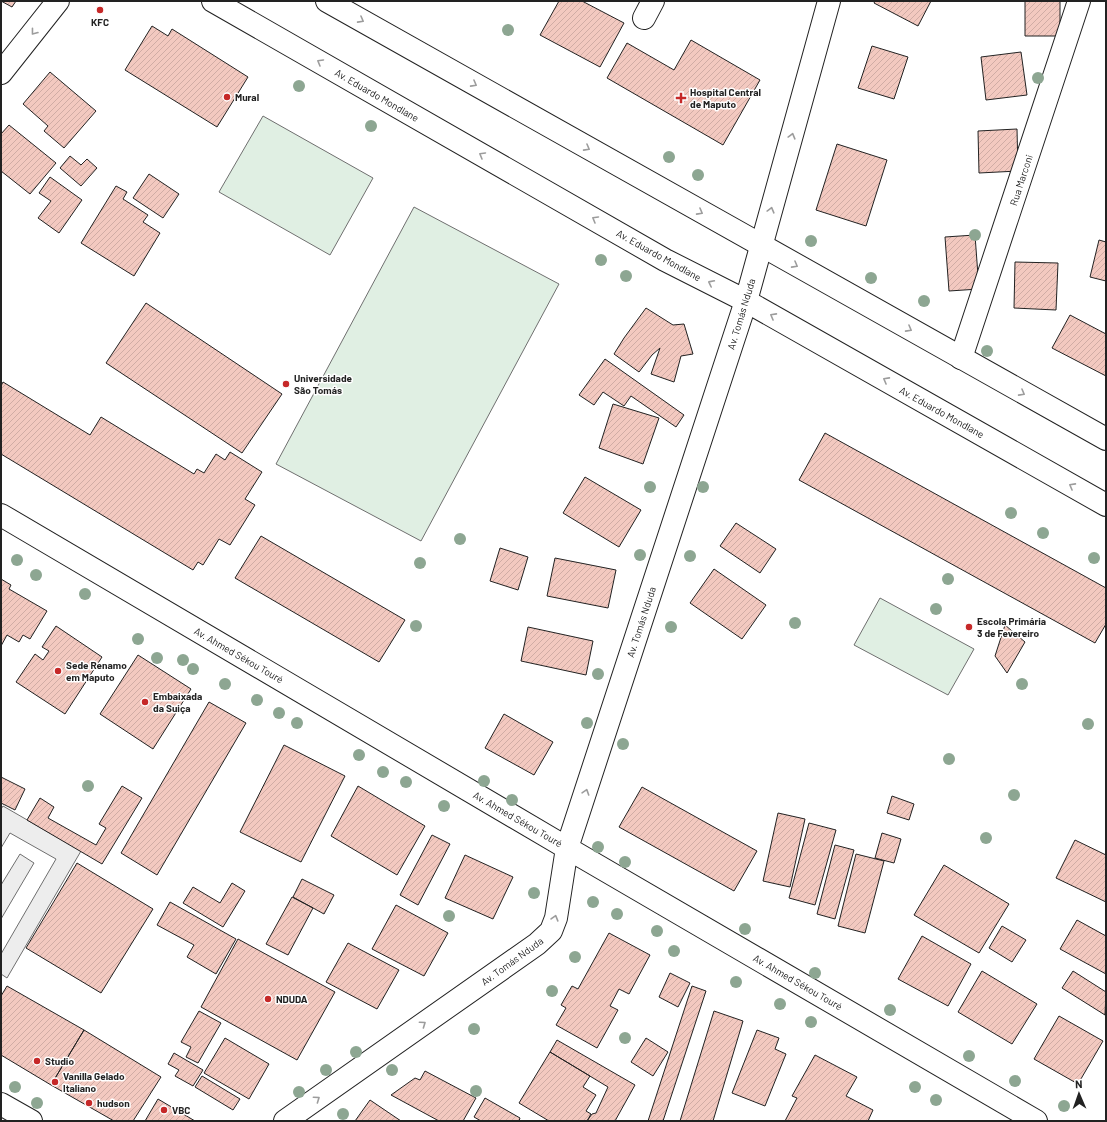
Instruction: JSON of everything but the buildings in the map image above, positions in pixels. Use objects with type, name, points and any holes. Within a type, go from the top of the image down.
[{"type":"street","points":[[1,74],[58,1]]},
{"type":"street","name":"Av. Eduardo Mondlane","points":[[213,1],[665,260],[746,302],[1105,501]]},
{"type":"street","points":[[327,1],[1106,439]]},
{"type":"street","name":"Av. Tomás Nduda","points":[[285,1121],[537,944],[551,931],[556,918],[567,848],[746,302],[829,1]]},
{"type":"street","name":"Rua Marconi","points":[[961,358],[1080,1]]},
{"type":"street","name":"Av. Ahmed Sékou Touré","points":[[1,515],[567,848],[1036,1121]]},
{"type":"street","points":[[1,1104],[31,1121]]},
{"type":"green space","points":[[263,116],[373,178],[330,255],[219,192]]},
{"type":"green space","points":[[414,207],[559,284],[421,541],[276,464]]},
{"type":"green space","points":[[880,598],[974,649],[948,695],[854,645]]},
{"type":"shaded area","points":[[3,806],[81,851],[7,978],[1,974],[1,954],[56,859],[10,833],[1,848],[1,809]]},
{"type":"shaded area","points":[[20,854],[34,863],[1,919],[1,885]]},
{"type":"place","name":"KFC","points":[[100,10]]},
{"type":"place","name":"Mural","points":[[227,97]]},
{"type":"place","name":"Hospital Central de Maputo","points":[[681,98]]},
{"type":"place","name":"Universidade São Tomás","points":[[286,384]]},
{"type":"place","name":"Escola Primária 3 de Fevereiro","points":[[969,627]]},
{"type":"place","name":"Sede Renamo em Maputo","points":[[58,671]]},
{"type":"place","name":"Embaixada da Suiça","points":[[145,702]]},
{"type":"place","name":"NDUDA","points":[[268,999]]},
{"type":"place","name":"Studio","points":[[37,1061]]},
{"type":"place","name":"Vanilla Gelado Italiano","points":[[55,1082]]},
{"type":"place","name":"hudson","points":[[89,1103]]},
{"type":"place","name":"VBC","points":[[164,1110]]}]
